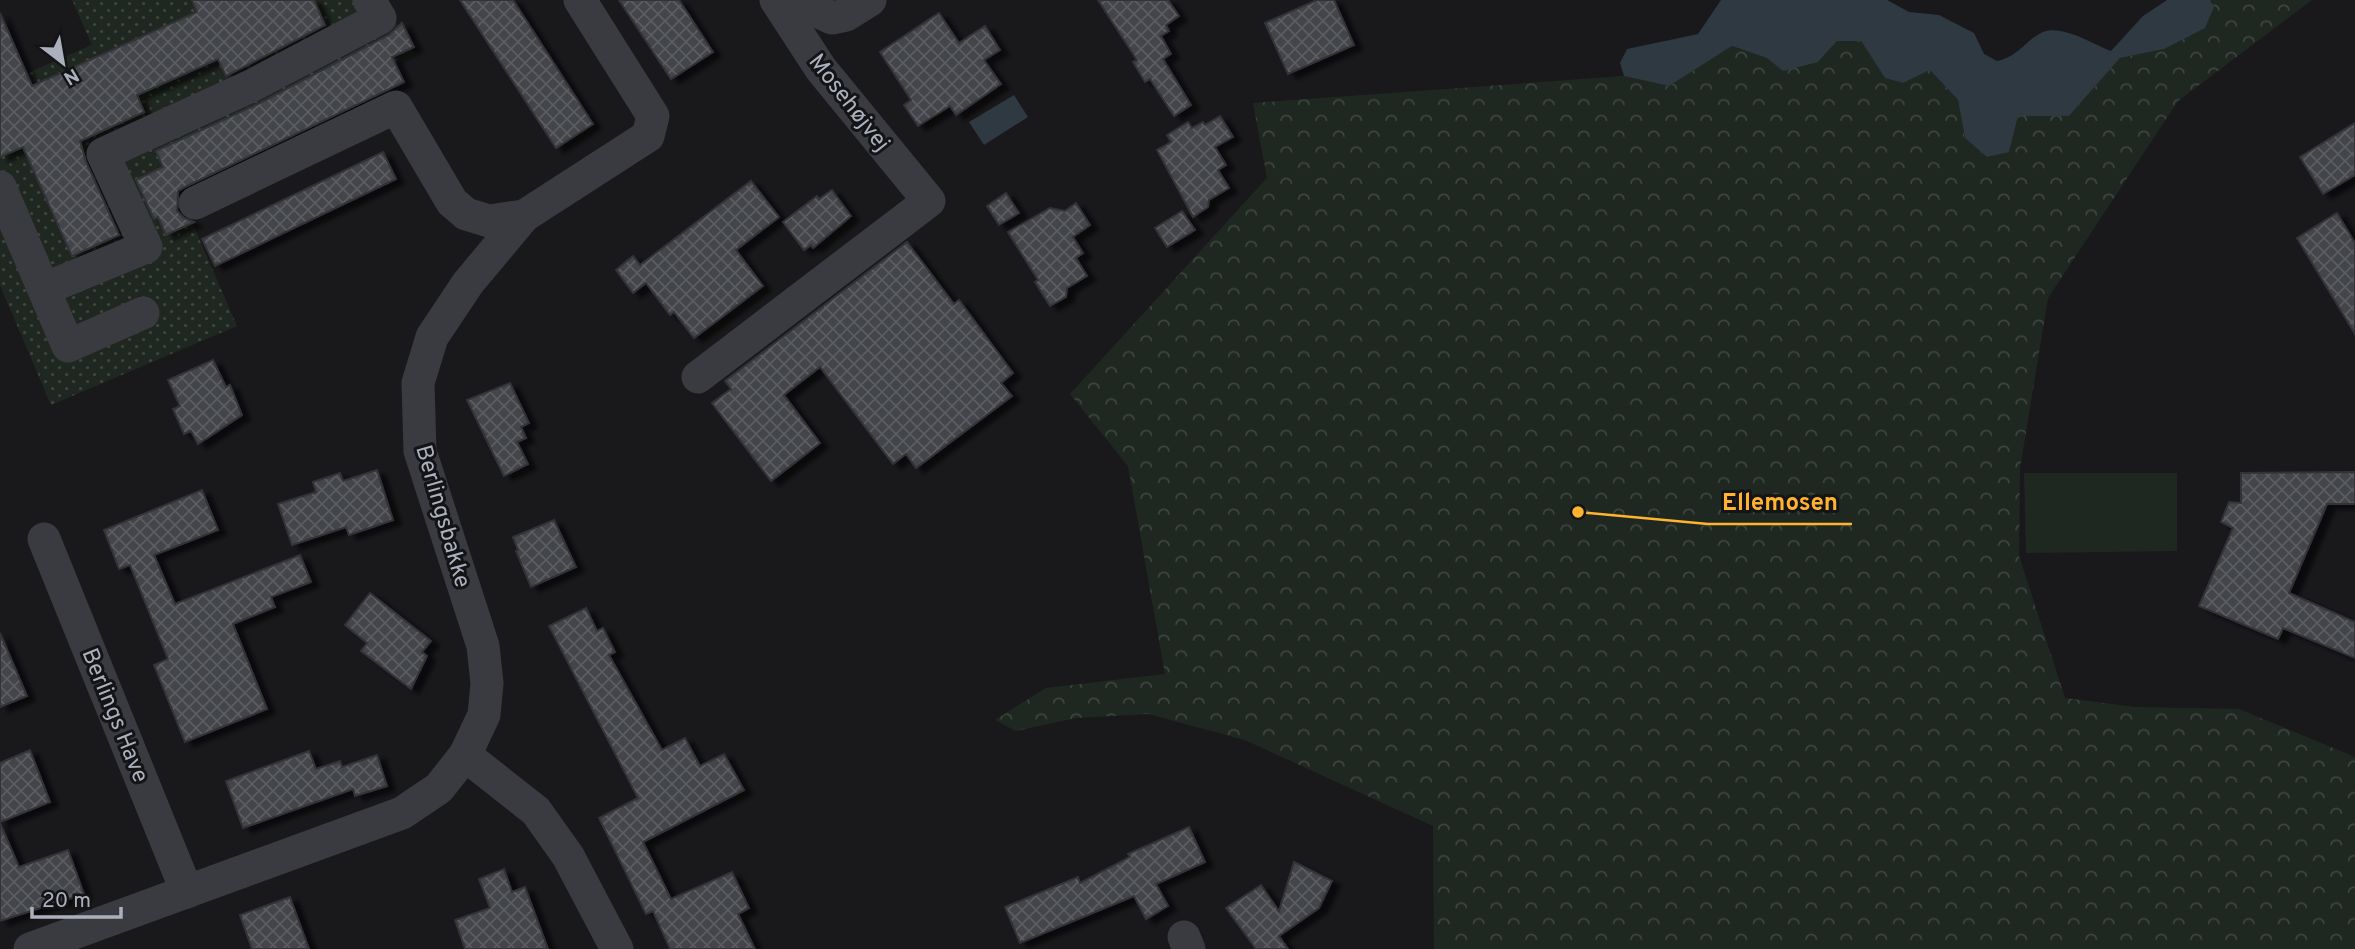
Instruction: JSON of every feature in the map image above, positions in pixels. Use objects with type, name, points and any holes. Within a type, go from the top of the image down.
[{"type":"street","points":[[44,289],[146,247],[103,153],[251,86],[380,18],[369,0]]},
{"type":"street","points":[[195,203],[396,107],[452,202],[466,214],[489,221],[524,216],[648,136],[653,116],[580,0]]},
{"type":"street","name":"Mosehøjvej","points":[[698,377],[929,201],[821,69],[776,0]]},
{"type":"street","name":"Mosehøjvej","points":[[811,0],[819,12],[832,18],[846,15],[870,0]]},
{"type":"street","points":[[0,187],[68,346],[143,313]]},
{"type":"street","points":[[466,214],[468,283]]},
{"type":"street","name":"Berlingsbakke","points":[[30,949],[402,813],[439,788],[465,755],[484,715],[487,682],[484,646],[421,451],[418,383],[432,337],[468,283],[524,216]]},
{"type":"street","name":"Berlings Have","points":[[44,539],[187,892]]},
{"type":"street","points":[[465,755],[536,811],[568,856],[617,949]]},
{"type":"green space","points":[[72,0],[382,0],[415,54],[171,174],[237,326],[51,405],[0,285],[0,85],[92,45]]},
{"type":"green space","points":[[2210,0],[2312,0],[2178,101],[2048,298],[2020,468],[2019,556],[2065,698],[2135,707],[2239,709],[2355,757],[2355,949],[1434,949],[1433,826],[1245,740],[1148,714],[1076,718],[1016,731],[995,720],[1046,688],[1165,674],[1128,466],[1070,394],[1267,178],[1253,103],[1624,76],[1669,86],[1732,46],[1767,58],[1818,62],[1837,41],[1861,41],[1885,78],[1903,83],[1930,70],[1958,100],[1965,138],[2009,152],[2018,116],[2069,116],[2120,58],[2164,49],[2214,7]]},
{"type":"green space","points":[[2024,473],[2177,473],[2177,551],[2026,553]]},
{"type":"shaded area","points":[[1721,0],[1887,0],[1909,12],[1939,15],[1974,33],[1984,54],[1997,61],[2005,59],[2037,35],[2051,30],[2068,33],[2111,51],[2143,16],[2167,0],[2210,0],[2214,7],[2205,28],[2164,49],[2120,58],[2069,116],[2018,116],[2009,152],[1987,157],[1965,138],[1958,100],[1930,70],[1903,83],[1885,78],[1861,41],[1837,41],[1818,62],[1783,71],[1767,58],[1732,46],[1669,86],[1624,76],[1620,63],[1627,49],[1698,34]]},
{"type":"shaded area","points":[[1014,95],[1028,117],[984,145],[969,122]]},
{"type":"building","points":[[192,0],[314,0],[325,25],[226,76],[218,59],[137,95],[144,112],[80,141],[86,162],[119,235],[72,256],[23,147],[0,157],[0,13],[32,86],[197,12]]},
{"type":"building","points":[[460,0],[513,0],[593,124],[556,148]]},
{"type":"building","points":[[619,0],[679,0],[713,52],[671,79]]},
{"type":"building","points":[[1098,0],[1168,0],[1179,16],[1166,25],[1169,31],[1161,36],[1171,54],[1163,59],[1191,105],[1174,116],[1150,79],[1145,82],[1133,62],[1137,60]]},
{"type":"building","points":[[1317,0],[1334,0],[1354,45],[1288,74],[1265,23]]},
{"type":"building","points":[[939,13],[959,43],[985,26],[1000,50],[984,60],[1001,84],[956,115],[950,106],[918,126],[904,105],[911,100],[880,52]]},
{"type":"building","points":[[402,23],[414,47],[392,57],[404,82],[178,191],[177,211],[194,222],[166,235],[158,217],[154,219],[136,180],[163,167],[156,151],[260,103],[389,35]]},
{"type":"building","points":[[1220,116],[1233,137],[1215,147],[1226,165],[1218,170],[1229,188],[1209,200],[1208,207],[1193,217],[1157,150],[1171,142],[1167,135],[1188,122],[1192,128],[1203,122],[1205,125]]},
{"type":"building","points":[[2355,123],[2355,175],[2323,194],[2300,157]]},
{"type":"building","points":[[383,152],[396,179],[215,266],[202,239]]},
{"type":"building","points":[[751,181],[779,217],[736,250],[763,286],[694,338],[674,312],[670,315],[646,283],[633,293],[616,270],[633,256],[640,265]]},
{"type":"building","points":[[832,190],[851,216],[813,248],[811,245],[804,250],[783,222],[817,196],[819,199]]},
{"type":"building","points":[[1006,193],[1019,213],[999,225],[987,206]]},
{"type":"building","points":[[1076,203],[1090,225],[1073,237],[1083,253],[1076,258],[1087,276],[1067,288],[1066,297],[1050,306],[1035,282],[1038,280],[1008,232],[1050,208],[1065,211]]},
{"type":"building","points":[[1182,211],[1195,230],[1167,247],[1155,228]]},
{"type":"building","points":[[2337,213],[2355,243],[2355,334],[2297,238]]},
{"type":"building","points":[[907,242],[954,304],[959,300],[1013,373],[1001,383],[1012,396],[916,468],[906,454],[893,464],[820,367],[784,395],[820,443],[771,481],[712,403],[731,389],[725,381]]},
{"type":"building","points":[[213,360],[226,387],[230,385],[242,415],[198,444],[191,431],[184,434],[173,409],[180,406],[168,380]]},
{"type":"building","points":[[510,383],[529,423],[521,427],[526,438],[517,442],[528,464],[504,476],[467,400]]},
{"type":"building","points":[[377,470],[393,520],[349,535],[346,527],[292,545],[278,504],[316,492],[313,482],[340,473],[343,481]]},
{"type":"building","points":[[2355,472],[2355,504],[2327,504],[2289,593],[2355,622],[2355,658],[2283,628],[2278,639],[2199,606],[2233,528],[2221,522],[2229,502],[2241,503],[2241,473]]},
{"type":"building","points":[[202,490],[218,530],[154,555],[175,604],[300,555],[311,582],[271,597],[275,607],[233,624],[267,709],[185,742],[154,665],[168,659],[130,565],[119,569],[104,530]]},
{"type":"building","points":[[554,520],[576,567],[531,587],[513,537]]},
{"type":"building","points":[[370,593],[431,641],[422,652],[427,656],[411,689],[361,651],[367,643],[345,625]]},
{"type":"building","points":[[586,608],[597,631],[603,628],[615,652],[609,655],[662,750],[685,738],[700,766],[724,754],[744,790],[643,842],[671,899],[732,872],[749,908],[738,914],[755,949],[670,949],[653,911],[646,914],[599,818],[638,798],[549,626]]},
{"type":"building","points":[[0,633],[27,696],[0,707]]},
{"type":"building","points":[[30,750],[50,802],[0,822],[0,763]]},
{"type":"building","points":[[309,751],[316,769],[340,761],[342,767],[377,755],[387,786],[355,796],[353,789],[243,828],[226,781]]},
{"type":"building","points":[[0,823],[19,867],[68,850],[84,894],[0,921]]},
{"type":"building","points":[[1189,827],[1205,862],[1156,884],[1168,906],[1146,919],[1134,896],[1020,943],[1005,907],[1078,877],[1080,883],[1130,857],[1128,854]]},
{"type":"building","points":[[1294,862],[1332,881],[1319,908],[1279,936],[1288,949],[1256,949],[1226,908],[1261,885],[1279,911]]},
{"type":"building","points":[[504,869],[512,892],[525,887],[548,949],[465,949],[455,920],[490,908],[479,879]]},
{"type":"building","points":[[290,897],[309,949],[252,949],[240,915]]},
{"type":"place","name":"Ellemosen","points":[[1578,512]]}]
